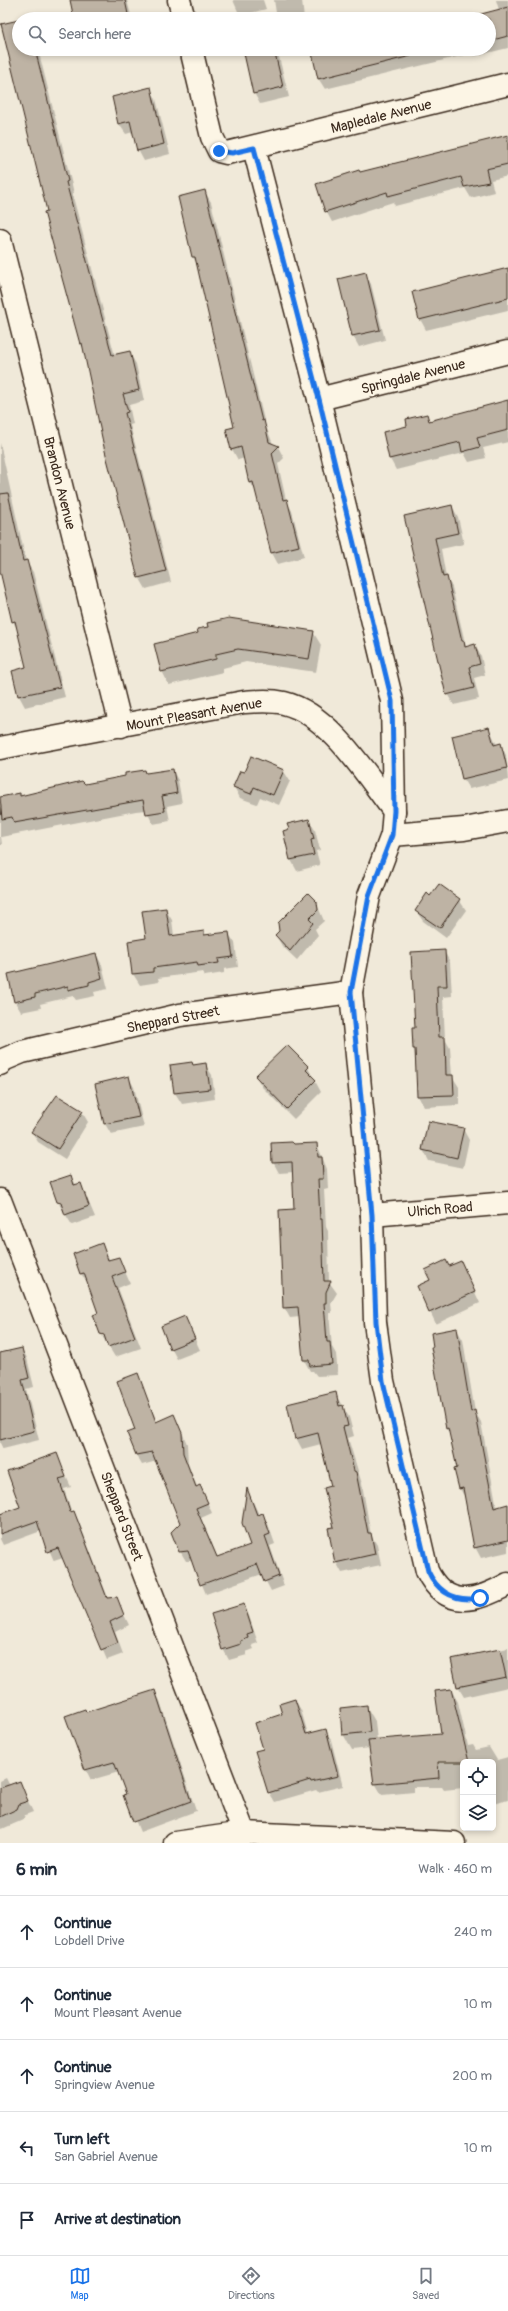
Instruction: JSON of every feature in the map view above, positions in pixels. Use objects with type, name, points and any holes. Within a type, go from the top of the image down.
[{"type":"street","points":[[179,0],[182,12]]},
{"type":"street","name":"Mapledale Avenue","points":[[193,56],[212,137],[219,151],[227,153],[254,148],[508,84]]},
{"type":"street","points":[[254,148],[319,399],[392,701],[394,811],[392,835],[369,896],[351,992],[372,1215],[376,1322],[383,1381],[428,1571],[438,1588],[456,1598],[468,1600],[480,1598],[508,1584]]},
{"type":"street","name":"Brandon Avenue","points":[[0,240],[121,726]]},
{"type":"street","name":"Springdale Avenue","points":[[319,399],[508,352]]},
{"type":"street","name":"Mount Pleasant Avenue","points":[[0,748],[244,702],[263,700],[285,703],[303,710],[324,726],[348,752],[394,811]]},
{"type":"street","points":[[392,835],[464,829],[508,821]]},
{"type":"street","name":"Sheppard Street","points":[[0,1064],[3,1060],[22,1052],[180,1015],[351,992]]},
{"type":"street","name":"Sheppard Street","points":[[0,1200],[244,1833]]},
{"type":"street","name":"Ulrich Road","points":[[372,1215],[508,1203]]},
{"type":"street","points":[[175,1843],[244,1833],[454,1843]]},
{"type":"building","points":[[70,0],[125,0],[128,12],[73,12]]},
{"type":"building","points":[[508,7],[508,36],[496,39],[496,12],[489,12]]},
{"type":"building","points":[[12,22],[12,56],[37,56],[68,181],[66,182],[112,355],[130,351],[139,390],[123,394],[128,412],[125,413],[166,571],[138,578],[104,447],[82,343],[80,344],[44,212],[47,211],[1,24]]},
{"type":"building","points":[[245,56],[276,56],[283,87],[253,94]]},
{"type":"building","points":[[313,56],[411,56],[318,79]]},
{"type":"building","points":[[151,87],[164,144],[137,151],[130,121],[118,124],[112,97]]},
{"type":"building","points":[[508,135],[508,164],[486,169],[489,182],[464,187],[461,177],[388,196],[387,192],[325,212],[316,184],[359,170],[360,172]]},
{"type":"building","points":[[205,190],[262,421],[264,420],[269,442],[279,446],[272,453],[283,500],[287,499],[299,546],[271,553],[253,482],[249,483],[241,447],[231,450],[226,429],[234,427],[195,257],[192,257],[178,197]]},
{"type":"building","points":[[508,268],[508,298],[419,320],[412,292]]},
{"type":"building","points":[[366,272],[380,330],[352,336],[338,279]]},
{"type":"building","points":[[508,400],[508,430],[477,438],[480,447],[462,452],[460,442],[389,459],[383,432],[407,426],[406,419],[427,414],[429,421]]},
{"type":"building","points":[[8,493],[23,561],[27,560],[60,687],[18,696],[12,671],[26,667],[15,621],[12,622],[0,571],[0,494]]},
{"type":"building","points":[[452,505],[458,533],[435,538],[443,577],[447,576],[462,641],[464,641],[465,647],[475,644],[480,664],[469,667],[474,688],[446,695],[404,516]]},
{"type":"building","points":[[229,618],[314,631],[309,659],[238,649],[216,654],[216,659],[161,672],[154,644],[198,633],[197,629],[208,627],[207,623]]},
{"type":"building","points":[[489,727],[494,745],[501,743],[507,768],[462,779],[452,736]]},
{"type":"building","points":[[251,756],[284,770],[273,795],[254,787],[251,794],[233,787],[240,771],[244,772]]},
{"type":"building","points":[[173,769],[177,793],[162,796],[165,811],[146,814],[143,800],[14,823],[12,817],[2,819],[0,797],[20,793],[20,796],[82,781],[85,784],[125,776],[125,773],[145,770],[146,773]]},
{"type":"building","points":[[309,819],[314,839],[311,840],[314,855],[290,860],[283,831],[289,829],[287,824]]},
{"type":"building","points":[[439,884],[460,899],[440,928],[415,911],[427,893],[430,896]]},
{"type":"building","points":[[308,893],[317,902],[318,910],[309,919],[313,923],[290,951],[275,935],[279,931],[278,923]]},
{"type":"building","points":[[166,908],[170,936],[204,931],[204,935],[229,932],[233,957],[218,959],[219,963],[198,966],[197,962],[153,968],[153,972],[132,974],[128,941],[146,938],[142,911]]},
{"type":"building","points":[[445,950],[447,986],[437,986],[439,1037],[445,1037],[446,1075],[453,1075],[454,1095],[417,1096],[415,1049],[413,1049],[412,1028],[415,1028],[411,952]]},
{"type":"building","points":[[96,953],[102,978],[89,982],[89,985],[68,990],[68,986],[35,994],[35,997],[14,1002],[8,974]]},
{"type":"building","points":[[287,1045],[309,1067],[306,1070],[316,1080],[287,1109],[255,1076]]},
{"type":"building","points":[[192,1062],[193,1065],[206,1063],[210,1089],[174,1093],[170,1065]]},
{"type":"building","points":[[129,1076],[139,1117],[104,1124],[95,1084]]},
{"type":"building","points":[[57,1095],[83,1111],[58,1149],[31,1132]]},
{"type":"building","points":[[428,1121],[464,1128],[457,1158],[422,1150]]},
{"type":"building","points":[[292,1142],[294,1144],[317,1143],[318,1157],[322,1157],[323,1179],[318,1179],[320,1219],[322,1219],[324,1281],[331,1281],[326,1292],[326,1303],[324,1303],[327,1342],[330,1342],[332,1364],[310,1366],[309,1360],[303,1360],[298,1307],[283,1308],[279,1210],[294,1209],[292,1162],[272,1163],[271,1143]]},
{"type":"building","points":[[71,1175],[74,1185],[81,1183],[89,1206],[65,1215],[61,1203],[57,1202],[50,1182]]},
{"type":"building","points":[[102,1243],[108,1260],[119,1257],[125,1272],[112,1277],[135,1337],[108,1347],[104,1335],[100,1334],[93,1315],[98,1313],[84,1273],[80,1274],[73,1254]]},
{"type":"building","points":[[446,1260],[449,1266],[461,1261],[475,1292],[429,1313],[417,1286],[430,1280],[425,1270]]},
{"type":"building","points":[[185,1316],[195,1339],[170,1349],[161,1326]]},
{"type":"building","points":[[457,1328],[471,1412],[475,1410],[494,1508],[508,1504],[508,1540],[474,1548],[463,1488],[459,1489],[454,1469],[457,1468],[448,1428],[446,1429],[431,1347],[433,1347],[431,1333]]},
{"type":"building","points":[[22,1348],[29,1378],[22,1380],[34,1431],[0,1440],[0,1353]]},
{"type":"building","points":[[138,1373],[156,1422],[174,1414],[182,1433],[183,1453],[196,1487],[200,1485],[208,1503],[196,1508],[217,1557],[250,1545],[242,1523],[247,1488],[257,1515],[263,1513],[270,1534],[265,1536],[279,1576],[264,1582],[257,1564],[200,1585],[188,1551],[179,1552],[171,1532],[180,1523],[152,1452],[136,1455],[127,1433],[135,1430],[117,1381]]},
{"type":"building","points":[[336,1392],[339,1406],[343,1405],[348,1426],[343,1427],[354,1471],[356,1472],[368,1533],[371,1533],[375,1554],[335,1563],[328,1528],[334,1527],[324,1488],[331,1486],[318,1433],[295,1439],[287,1404]]},
{"type":"building","points":[[57,1453],[66,1477],[59,1479],[70,1512],[74,1511],[107,1598],[117,1597],[124,1615],[110,1622],[118,1643],[101,1650],[58,1548],[47,1552],[37,1521],[0,1534],[0,1514],[20,1507],[7,1471]]},
{"type":"building","points":[[244,1604],[253,1632],[247,1634],[248,1638],[241,1641],[241,1644],[222,1650],[211,1614]]},
{"type":"building","points":[[500,1649],[506,1677],[457,1687],[451,1659]]},
{"type":"building","points":[[451,1689],[468,1759],[460,1759],[460,1762],[438,1762],[439,1778],[374,1784],[368,1740],[441,1734],[435,1691]]},
{"type":"building","points":[[155,1690],[191,1801],[133,1822],[123,1795],[126,1794],[114,1762],[85,1770],[65,1716],[85,1709],[86,1712]]},
{"type":"building","points":[[295,1699],[306,1734],[326,1729],[338,1776],[311,1782],[310,1780],[268,1793],[255,1751],[263,1749],[255,1723],[282,1714],[279,1704]]},
{"type":"building","points":[[367,1705],[370,1732],[342,1735],[340,1708]]},
{"type":"building","points":[[20,1781],[28,1801],[19,1804],[17,1809],[0,1817],[0,1788]]},
{"type":"route","points":[[219,151],[232,153],[254,148],[319,399],[392,701],[394,811],[392,835],[369,896],[351,992],[372,1215],[376,1322],[383,1381],[428,1571],[438,1588],[446,1594],[456,1598],[468,1600],[480,1598]]}]
